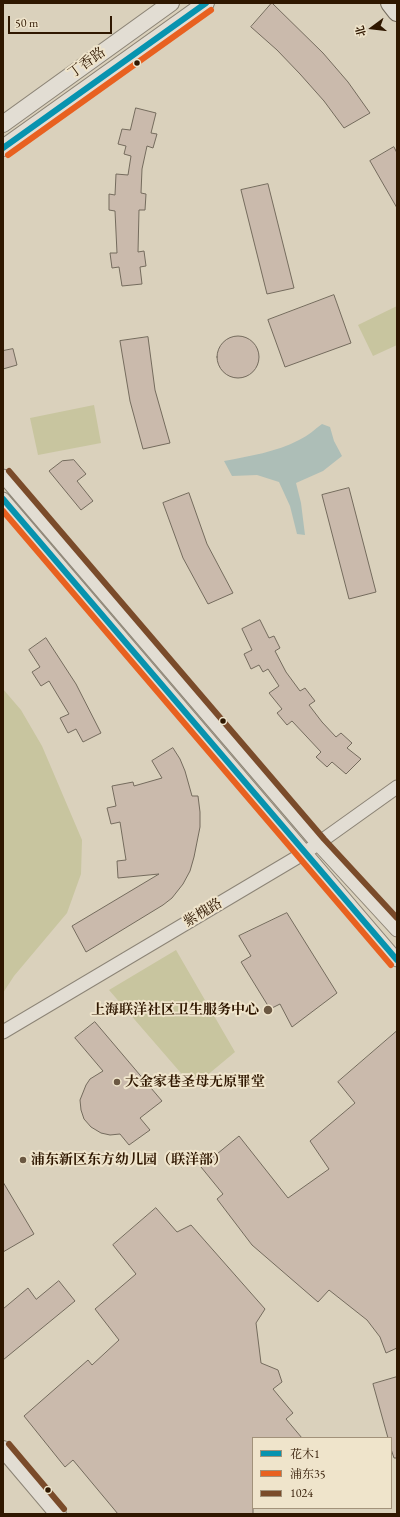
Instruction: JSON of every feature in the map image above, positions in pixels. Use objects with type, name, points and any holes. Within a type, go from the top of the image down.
[{"type":"main road","points":[[390,3],[397,12]]},
{"type":"street","name":"丁香路","points":[[3,124],[171,3]]},
{"type":"street","name":"丁香路","points":[[3,148],[206,3]]},
{"type":"street","points":[[3,476],[318,844],[397,930]]},
{"type":"street","points":[[3,499],[397,960]]},
{"type":"street","name":"紫槐路","points":[[3,1032],[306,852],[397,787]]},
{"type":"street","points":[[3,1449],[58,1514]]},
{"type":"shaded area","points":[[397,306],[397,345],[373,356],[358,325]]},
{"type":"shaded area","points":[[94,405],[101,443],[38,455],[30,418]]},
{"type":"shaded area","points":[[322,424],[330,427],[334,441],[342,456],[323,471],[296,483],[301,503],[305,535],[297,534],[290,506],[279,482],[257,475],[232,476],[224,461],[281,448],[302,438]]},
{"type":"shaded area","points":[[3,689],[21,710],[42,746],[82,840],[81,874],[67,913],[14,976],[3,993]]},
{"type":"shaded area","points":[[176,950],[235,1052],[193,1087],[109,990]]},
{"type":"building","points":[[272,3],[323,53],[348,82],[370,113],[344,128],[324,101],[300,74],[277,50],[251,27]]},
{"type":"building","points":[[136,108],[156,113],[151,133],[157,134],[153,148],[147,146],[142,169],[141,193],[146,194],[145,210],[139,210],[138,252],[144,251],[146,266],[140,267],[142,284],[122,286],[119,267],[112,268],[110,253],[117,253],[115,211],[109,210],[109,194],[115,195],[116,174],[128,175],[131,156],[124,154],[126,146],[118,144],[122,129],[130,130]]},
{"type":"building","points":[[394,147],[397,153],[397,208],[370,161]]},
{"type":"building","points":[[268,184],[294,288],[267,294],[241,190]]},
{"type":"building","points":[[334,295],[351,343],[285,367],[268,320]]},
{"type":"building","points":[[234,336],[242,336],[253,342],[259,353],[259,361],[253,372],[242,378],[234,378],[223,372],[217,361],[217,353],[223,342]]},
{"type":"building","points":[[148,337],[155,390],[170,443],[143,449],[130,401],[120,341]]},
{"type":"building","points":[[13,349],[17,365],[3,369],[3,351]]},
{"type":"building","points":[[74,460],[86,474],[77,481],[93,501],[81,510],[49,471],[62,461]]},
{"type":"building","points":[[349,488],[376,592],[349,599],[322,495]]},
{"type":"building","points":[[189,493],[207,544],[233,593],[208,604],[183,558],[163,503]]},
{"type":"building","points":[[260,620],[269,638],[274,636],[280,648],[275,651],[286,672],[300,691],[305,688],[315,701],[309,705],[336,737],[341,733],[352,743],[347,748],[361,759],[346,774],[332,762],[327,767],[316,757],[321,752],[292,721],[287,725],[277,713],[282,709],[269,693],[279,686],[268,669],[263,672],[259,665],[251,669],[244,654],[252,650],[242,629]]},
{"type":"building","points":[[46,638],[76,684],[101,733],[83,742],[76,729],[68,733],[60,718],[69,714],[49,681],[41,686],[32,672],[40,667],[29,650]]},
{"type":"building","points":[[173,748],[185,771],[192,796],[198,796],[200,827],[190,871],[183,884],[172,898],[86,952],[72,926],[159,874],[118,878],[117,861],[126,860],[120,822],[111,824],[107,808],[116,806],[112,786],[133,782],[134,786],[162,778],[152,761]]},
{"type":"building","points":[[287,913],[337,993],[292,1027],[280,1004],[270,1009],[241,962],[251,956],[239,936]]},
{"type":"building","name":"大金家巷圣母无原罪堂","points":[[95,1022],[162,1101],[140,1118],[150,1130],[129,1145],[120,1134],[110,1135],[101,1133],[91,1127],[84,1119],[81,1110],[80,1100],[86,1085],[90,1079],[103,1071],[75,1038]]},
{"type":"building","points":[[397,1031],[397,1348],[386,1353],[380,1337],[367,1320],[329,1290],[318,1302],[252,1245],[217,1199],[223,1194],[201,1167],[239,1136],[288,1198],[329,1169],[310,1141],[355,1103],[338,1082]]},
{"type":"building","points":[[3,1182],[34,1234],[3,1252]]},
{"type":"building","points":[[156,1208],[177,1232],[191,1225],[265,1309],[256,1323],[261,1363],[278,1370],[282,1382],[273,1389],[293,1413],[286,1419],[301,1437],[252,1437],[253,1514],[118,1514],[73,1460],[65,1467],[24,1416],[88,1360],[92,1365],[119,1340],[95,1309],[136,1274],[113,1245]]},
{"type":"building","points":[[59,1281],[75,1301],[3,1360],[3,1309],[28,1288],[36,1299]]},
{"type":"building","points":[[397,1377],[397,1458],[394,1458],[392,1452],[392,1437],[388,1437],[373,1384]]},
{"type":"transit line","name":"花木1","points":[[3,148],[206,3]]},
{"type":"transit line","name":"浦东35","points":[[8,155],[211,10]]},
{"type":"transit line","name":"1024","points":[[9,471],[324,839],[397,918]]},
{"type":"transit line","name":"花木1","points":[[3,499],[397,960]]},
{"type":"transit line","name":"浦东35","points":[[3,511],[391,965]]},
{"type":"transit line","name":"1024","points":[[9,1444],[64,1509]]},
{"type":"place","name":"上海联洋社区卫生服务中心","points":[[268,1010]]},
{"type":"place","name":"大金家巷圣母无原罪堂","points":[[117,1082]]},
{"type":"place","name":"浦东新区东方幼儿园（联洋部）","points":[[23,1160]]}]
